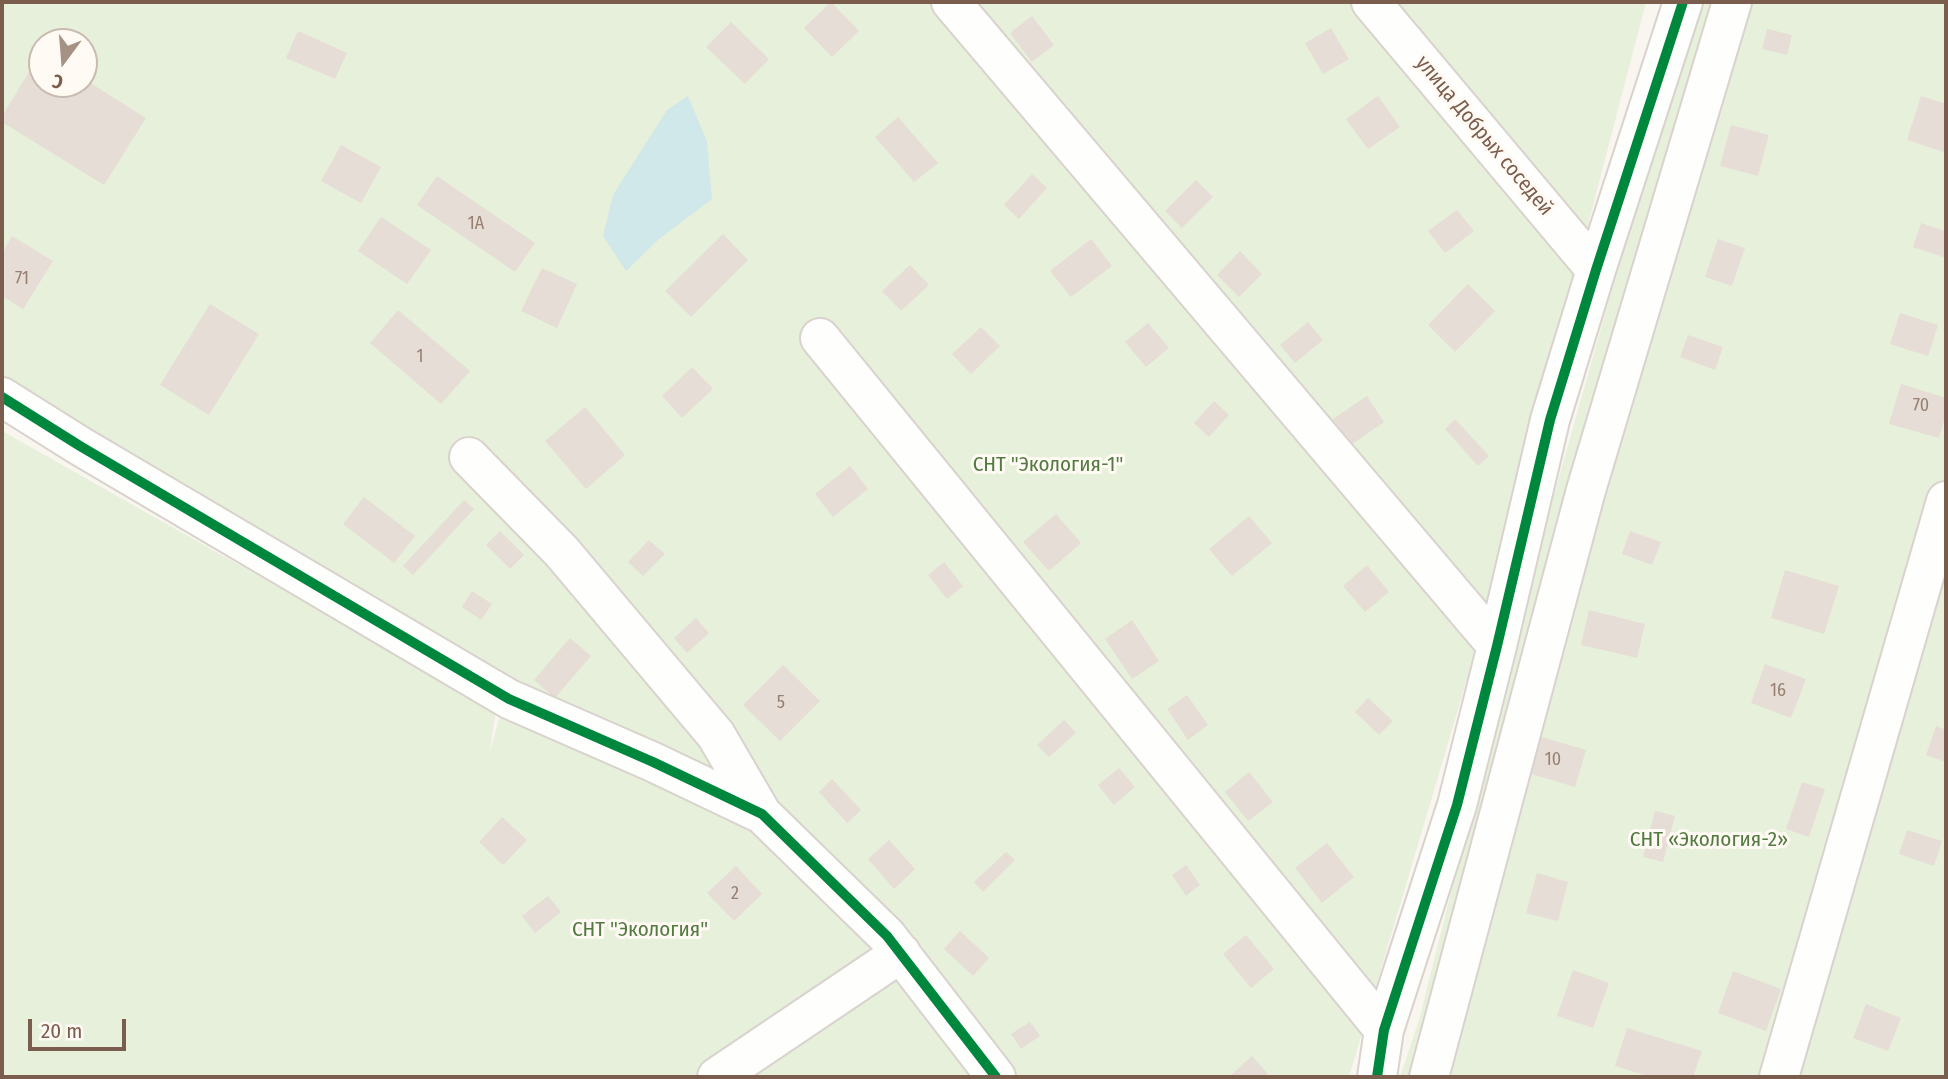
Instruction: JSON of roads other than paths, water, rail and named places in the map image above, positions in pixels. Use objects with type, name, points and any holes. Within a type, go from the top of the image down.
[{"type":"street","points":[[951,2],[1497,646]]},
{"type":"street","name":"улица Добрых соседей","points":[[1371,2],[1596,270]]},
{"type":"street","points":[[1377,1077],[1384,1030],[1457,805],[1550,420],[1683,2]]},
{"type":"street","points":[[1429,1077],[1586,490],[1731,2]]},
{"type":"street","points":[[820,338],[1384,1030]]},
{"type":"street","points":[[2,397],[80,446],[509,699],[653,762],[762,814]]},
{"type":"street","points":[[469,457],[562,552],[716,735],[762,814],[887,936],[996,1077]]},
{"type":"street","points":[[1779,1077],[1946,501]]},
{"type":"street","points":[[717,1077],[901,953]]},
{"type":"water","points":[[688,96],[707,142],[712,199],[659,239],[626,271],[603,236],[613,195],[667,110]]},
{"type":"park label","name":"СНТ \"Экология-1\"","points":[[1048,465]]},
{"type":"park label","name":"СНТ «Экология-2»","points":[[1709,840]]},
{"type":"park label","name":"СНТ \"Экология\"","points":[[640,930]]}]
